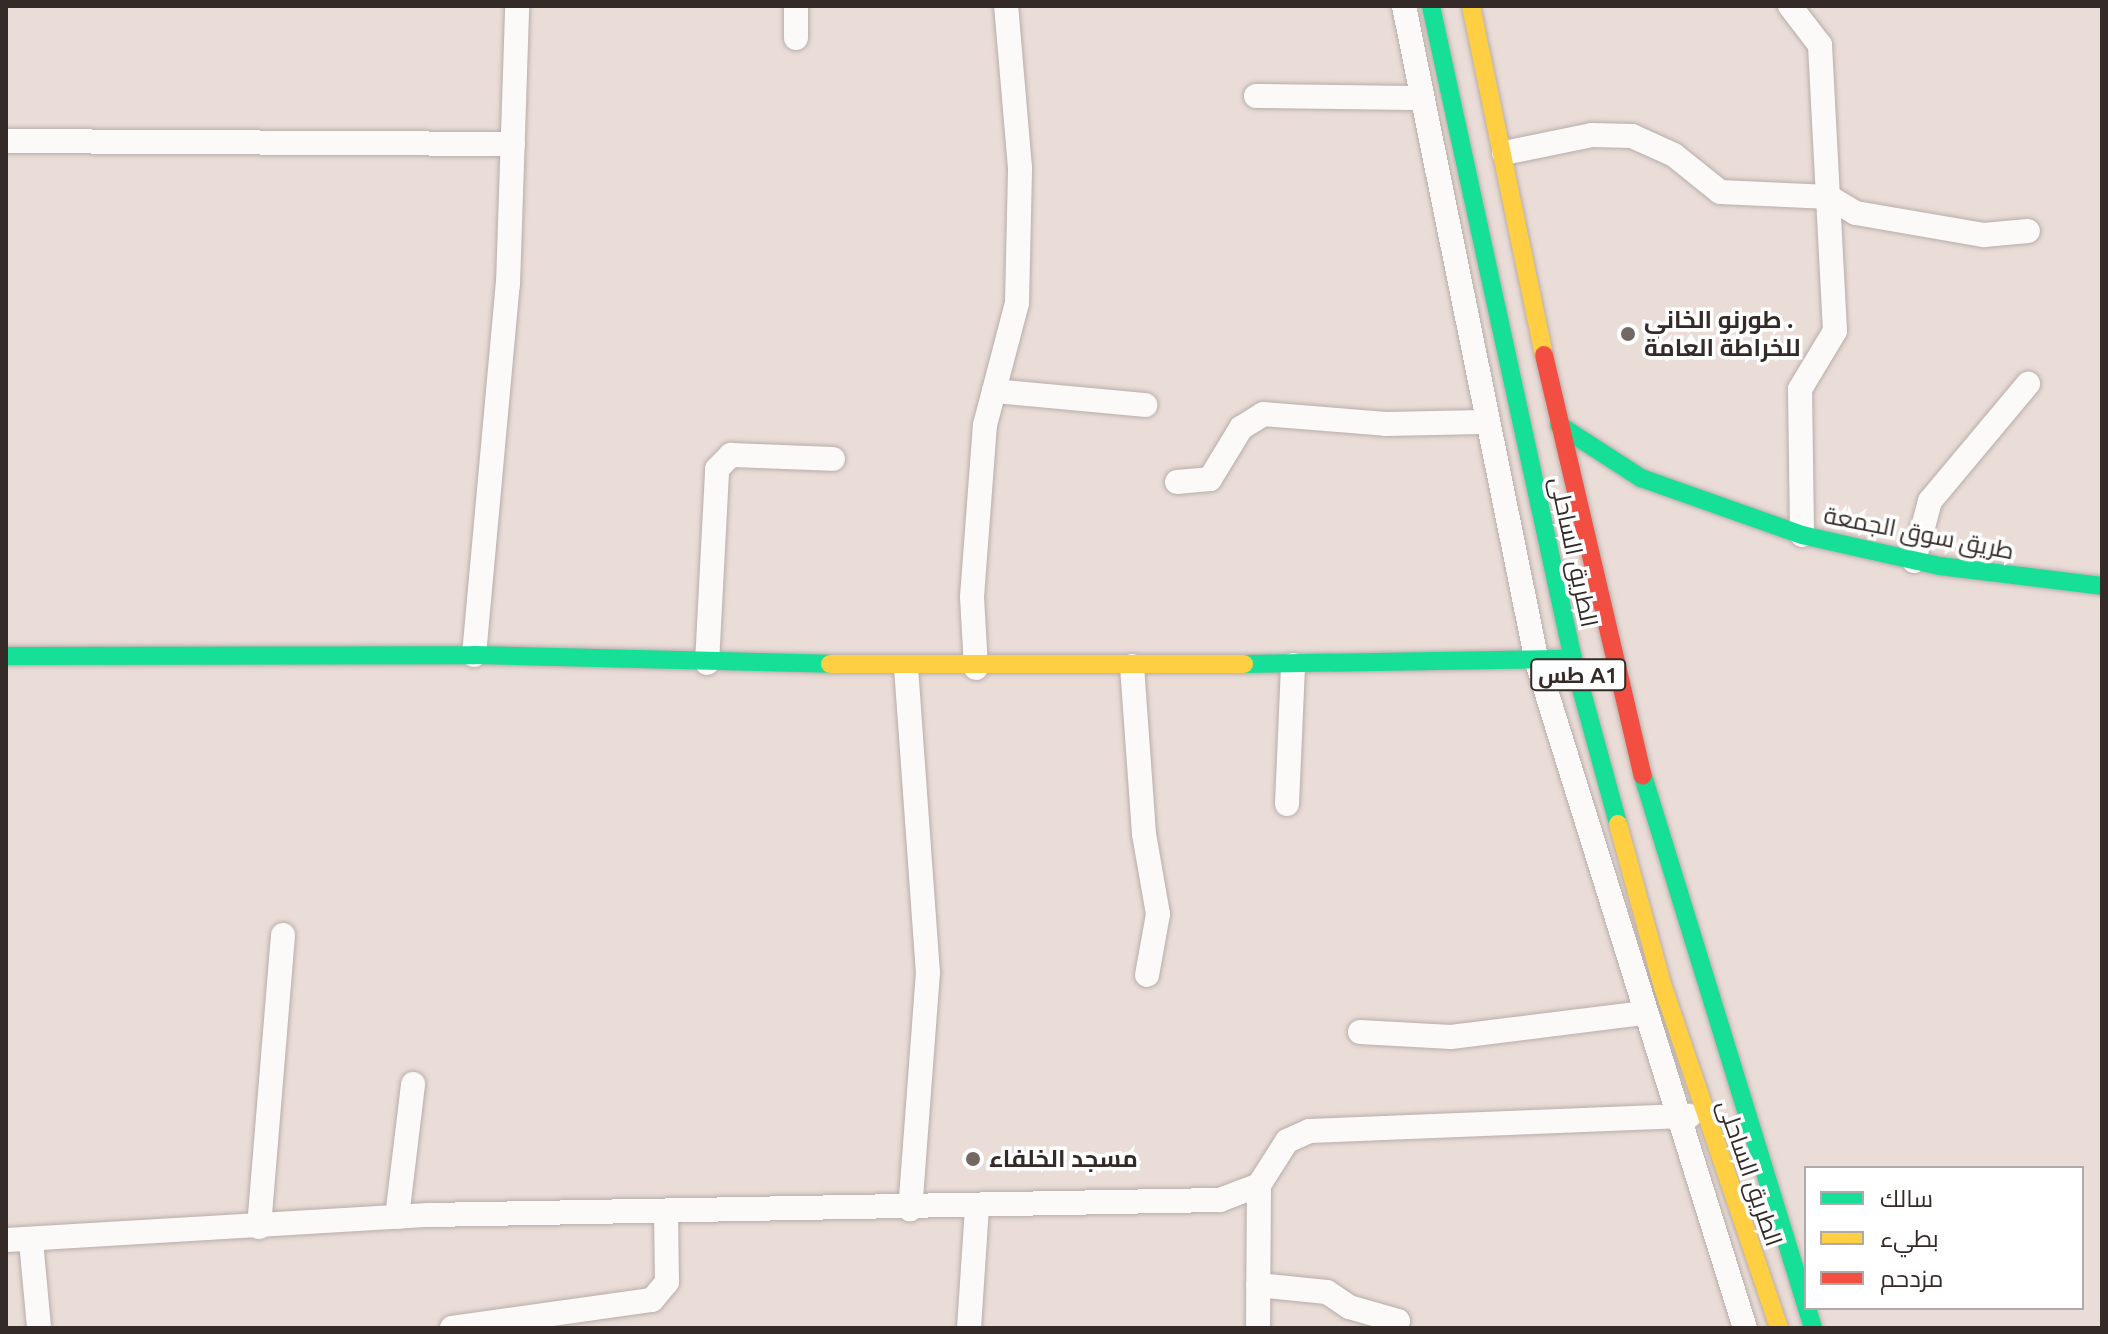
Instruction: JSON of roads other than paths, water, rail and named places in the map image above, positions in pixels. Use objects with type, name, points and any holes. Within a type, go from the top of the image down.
[{"type":"main road","name":"الطريق الساحلى","points":[[1431,6],[1573,659],[1704,1116],[1779,1328]]},
{"type":"main road","name":"الطريق الساحلى","points":[[1471,6],[1579,514],[1662,854],[1741,1115],[1804,1301]]},
{"type":"main road","name":"طريق سوق الجمعة","points":[[1559,425],[1641,478],[1802,535],[1914,561],[2102,586]]},
{"type":"main road","name":"طريق سوق الجمعة","points":[[1579,514],[1592,490],[1612,479],[1641,478]]},
{"type":"main road","points":[[6,656],[474,655],[976,668],[1537,662],[1573,659]]},
{"type":"street","points":[[474,655],[508,284],[517,6]]},
{"type":"street","points":[[796,6],[796,38]]},
{"type":"street","points":[[976,668],[972,597],[994,391],[1017,303],[1019,131],[1006,6]]},
{"type":"street","points":[[1404,6],[1419,98],[1483,422],[1537,662],[1675,1116],[1745,1328]]},
{"type":"street","points":[[1790,6],[1820,45],[1835,331],[1800,389],[1802,535]]},
{"type":"street","points":[[1256,96],[1419,98]]},
{"type":"street","points":[[1504,153],[1592,135],[1632,136],[1674,155],[1720,192],[1829,197],[1856,213],[1984,235],[2028,231]]},
{"type":"street","points":[[6,141],[513,144]]},
{"type":"street","points":[[1914,561],[1930,501],[2028,384]]},
{"type":"street","points":[[994,391],[1145,405]]},
{"type":"street","points":[[1177,482],[1210,479],[1241,428],[1263,414],[1386,424],[1483,422]]},
{"type":"street","points":[[707,663],[717,469],[731,455],[833,459]]},
{"type":"street","points":[[1287,804],[1293,665]]},
{"type":"street","points":[[1132,666],[1144,834],[1158,914],[1147,975]]},
{"type":"street","points":[[906,667],[927,945],[910,1209]]},
{"type":"street","points":[[259,1227],[283,935]]},
{"type":"street","points":[[1360,1032],[1451,1037],[1643,1013]]},
{"type":"street","points":[[397,1217],[413,1084]]},
{"type":"street","points":[[1258,1328],[1259,1185],[1287,1141],[1309,1131],[1741,1115]]},
{"type":"street","points":[[6,1240],[31,1241],[397,1217],[977,1209],[1220,1200],[1259,1185]]},
{"type":"street","points":[[969,1328],[977,1209]]},
{"type":"street","points":[[452,1328],[652,1300],[667,1282],[666,1211]]},
{"type":"street","points":[[31,1241],[39,1328]]},
{"type":"street","points":[[1258,1285],[1327,1292],[1349,1307],[1398,1321]]},
{"type":"place","name":"طورنو الخاني . للخراطة العامة","points":[[1628,334]]},
{"type":"place","name":"مسجد الخلفاء","points":[[973,1159]]}]
